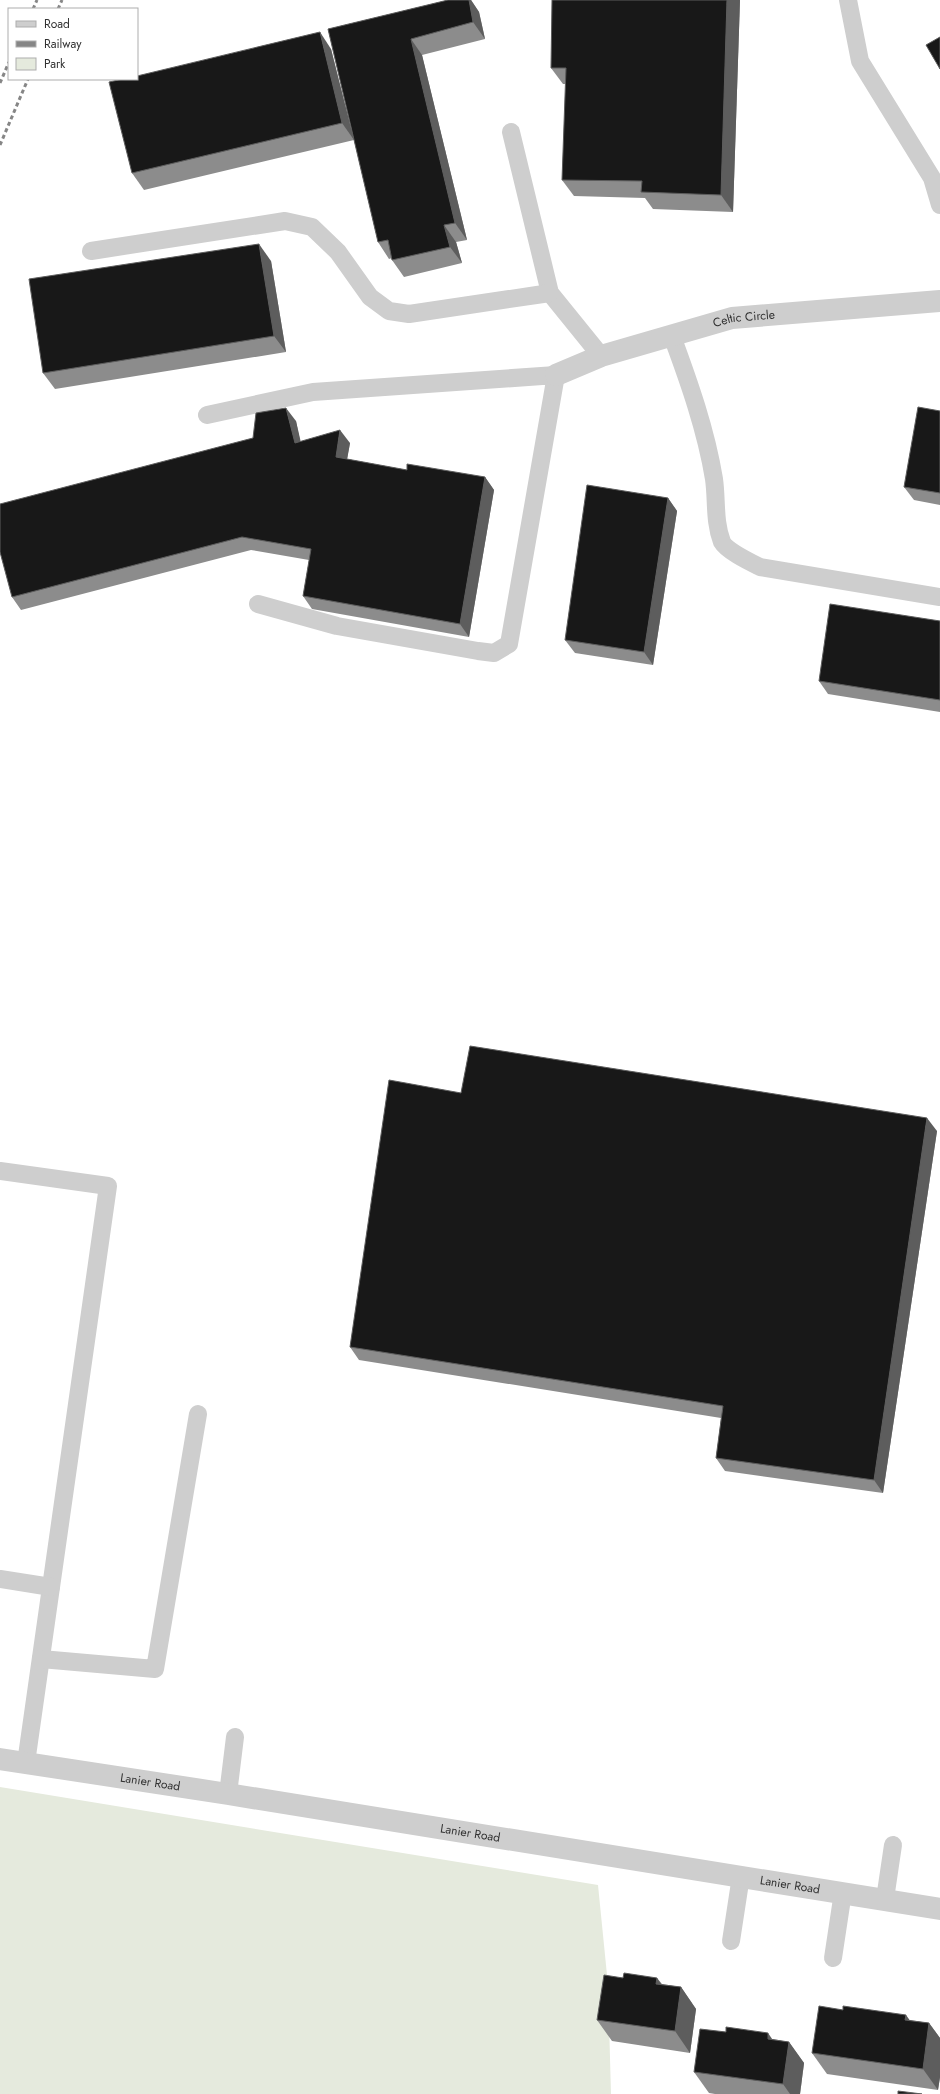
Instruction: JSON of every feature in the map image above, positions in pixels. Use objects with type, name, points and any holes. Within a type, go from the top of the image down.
[{"type":"street","name":"Celtic Circle","points":[[556,375],[601,356],[732,318],[940,301]]},
{"type":"street","name":"Lanier Road","points":[[0,1759],[843,1892],[940,1909]]},
{"type":"lane","points":[[848,0],[860,61],[932,178],[940,205]]},
{"type":"lane","points":[[511,132],[550,293],[601,356]]},
{"type":"lane","points":[[91,250],[285,221],[312,227],[338,252],[370,296],[389,311],[409,314],[550,293]]},
{"type":"lane","points":[[672,336],[704,433],[714,480],[715,516],[723,543],[741,558],[760,567],[940,597]]},
{"type":"lane","points":[[207,415],[313,392],[556,375],[509,644],[494,653],[478,651],[337,626],[258,604]]},
{"type":"lane","points":[[0,1170],[108,1186],[26,1763]]},
{"type":"lane","points":[[40,1659],[155,1669],[198,1414]]},
{"type":"lane","points":[[0,1579],[51,1587]]},
{"type":"lane","points":[[228,1794],[235,1737]]},
{"type":"lane","points":[[885,1899],[893,1845]]},
{"type":"lane","points":[[730,1941],[741,1876]]},
{"type":"lane","points":[[833,1958],[843,1892]]},
{"type":"green space","points":[[0,1787],[598,1885],[608,1985],[611,2094],[0,2094]]},
{"type":"building","points":[[448,0],[469,0],[473,22],[411,39],[455,223],[444,225],[450,247],[392,260],[388,240],[378,242],[328,29]]},
{"type":"building","points":[[552,0],[727,0],[721,195],[641,192],[642,181],[562,180],[566,68],[551,68]]},
{"type":"building","points":[[320,32],[342,123],[132,173],[109,82],[118,80],[138,80],[138,76]]},
{"type":"building","points":[[940,37],[940,69],[926,45]]},
{"type":"building","points":[[259,244],[274,336],[43,373],[29,279]]},
{"type":"building","points":[[918,407],[940,411],[940,493],[904,487]]},
{"type":"building","points":[[286,408],[295,443],[340,430],[336,457],[407,470],[407,464],[485,477],[460,624],[303,596],[311,549],[242,537],[12,597],[0,552],[0,504],[253,438],[256,413]]},
{"type":"building","points":[[587,485],[668,498],[644,652],[565,640]]},
{"type":"building","points":[[830,604],[940,621],[940,700],[819,681]]},
{"type":"building","points":[[470,1046],[927,1118],[874,1480],[716,1458],[723,1406],[350,1347],[389,1080],[461,1093]]},
{"type":"building","points":[[624,1973],[657,1978],[656,1984],[681,1987],[675,2031],[597,2020],[604,1975],[623,1978]]},
{"type":"building","points":[[819,2006],[843,2010],[843,2006],[906,2015],[905,2020],[929,2023],[923,2069],[812,2053]]},
{"type":"building","points":[[726,2027],[768,2033],[768,2039],[789,2042],[783,2084],[694,2072],[700,2029],[726,2032]]},
{"type":"building","points":[[898,2091],[922,2094],[898,2094]]},
{"type":"railway","points":[[33,8],[37,0]]},
{"type":"railway","points":[[58,8],[62,0]]},
{"type":"railway","points":[[0,83],[8,64]]},
{"type":"railway","points":[[0,145],[28,80]]}]
